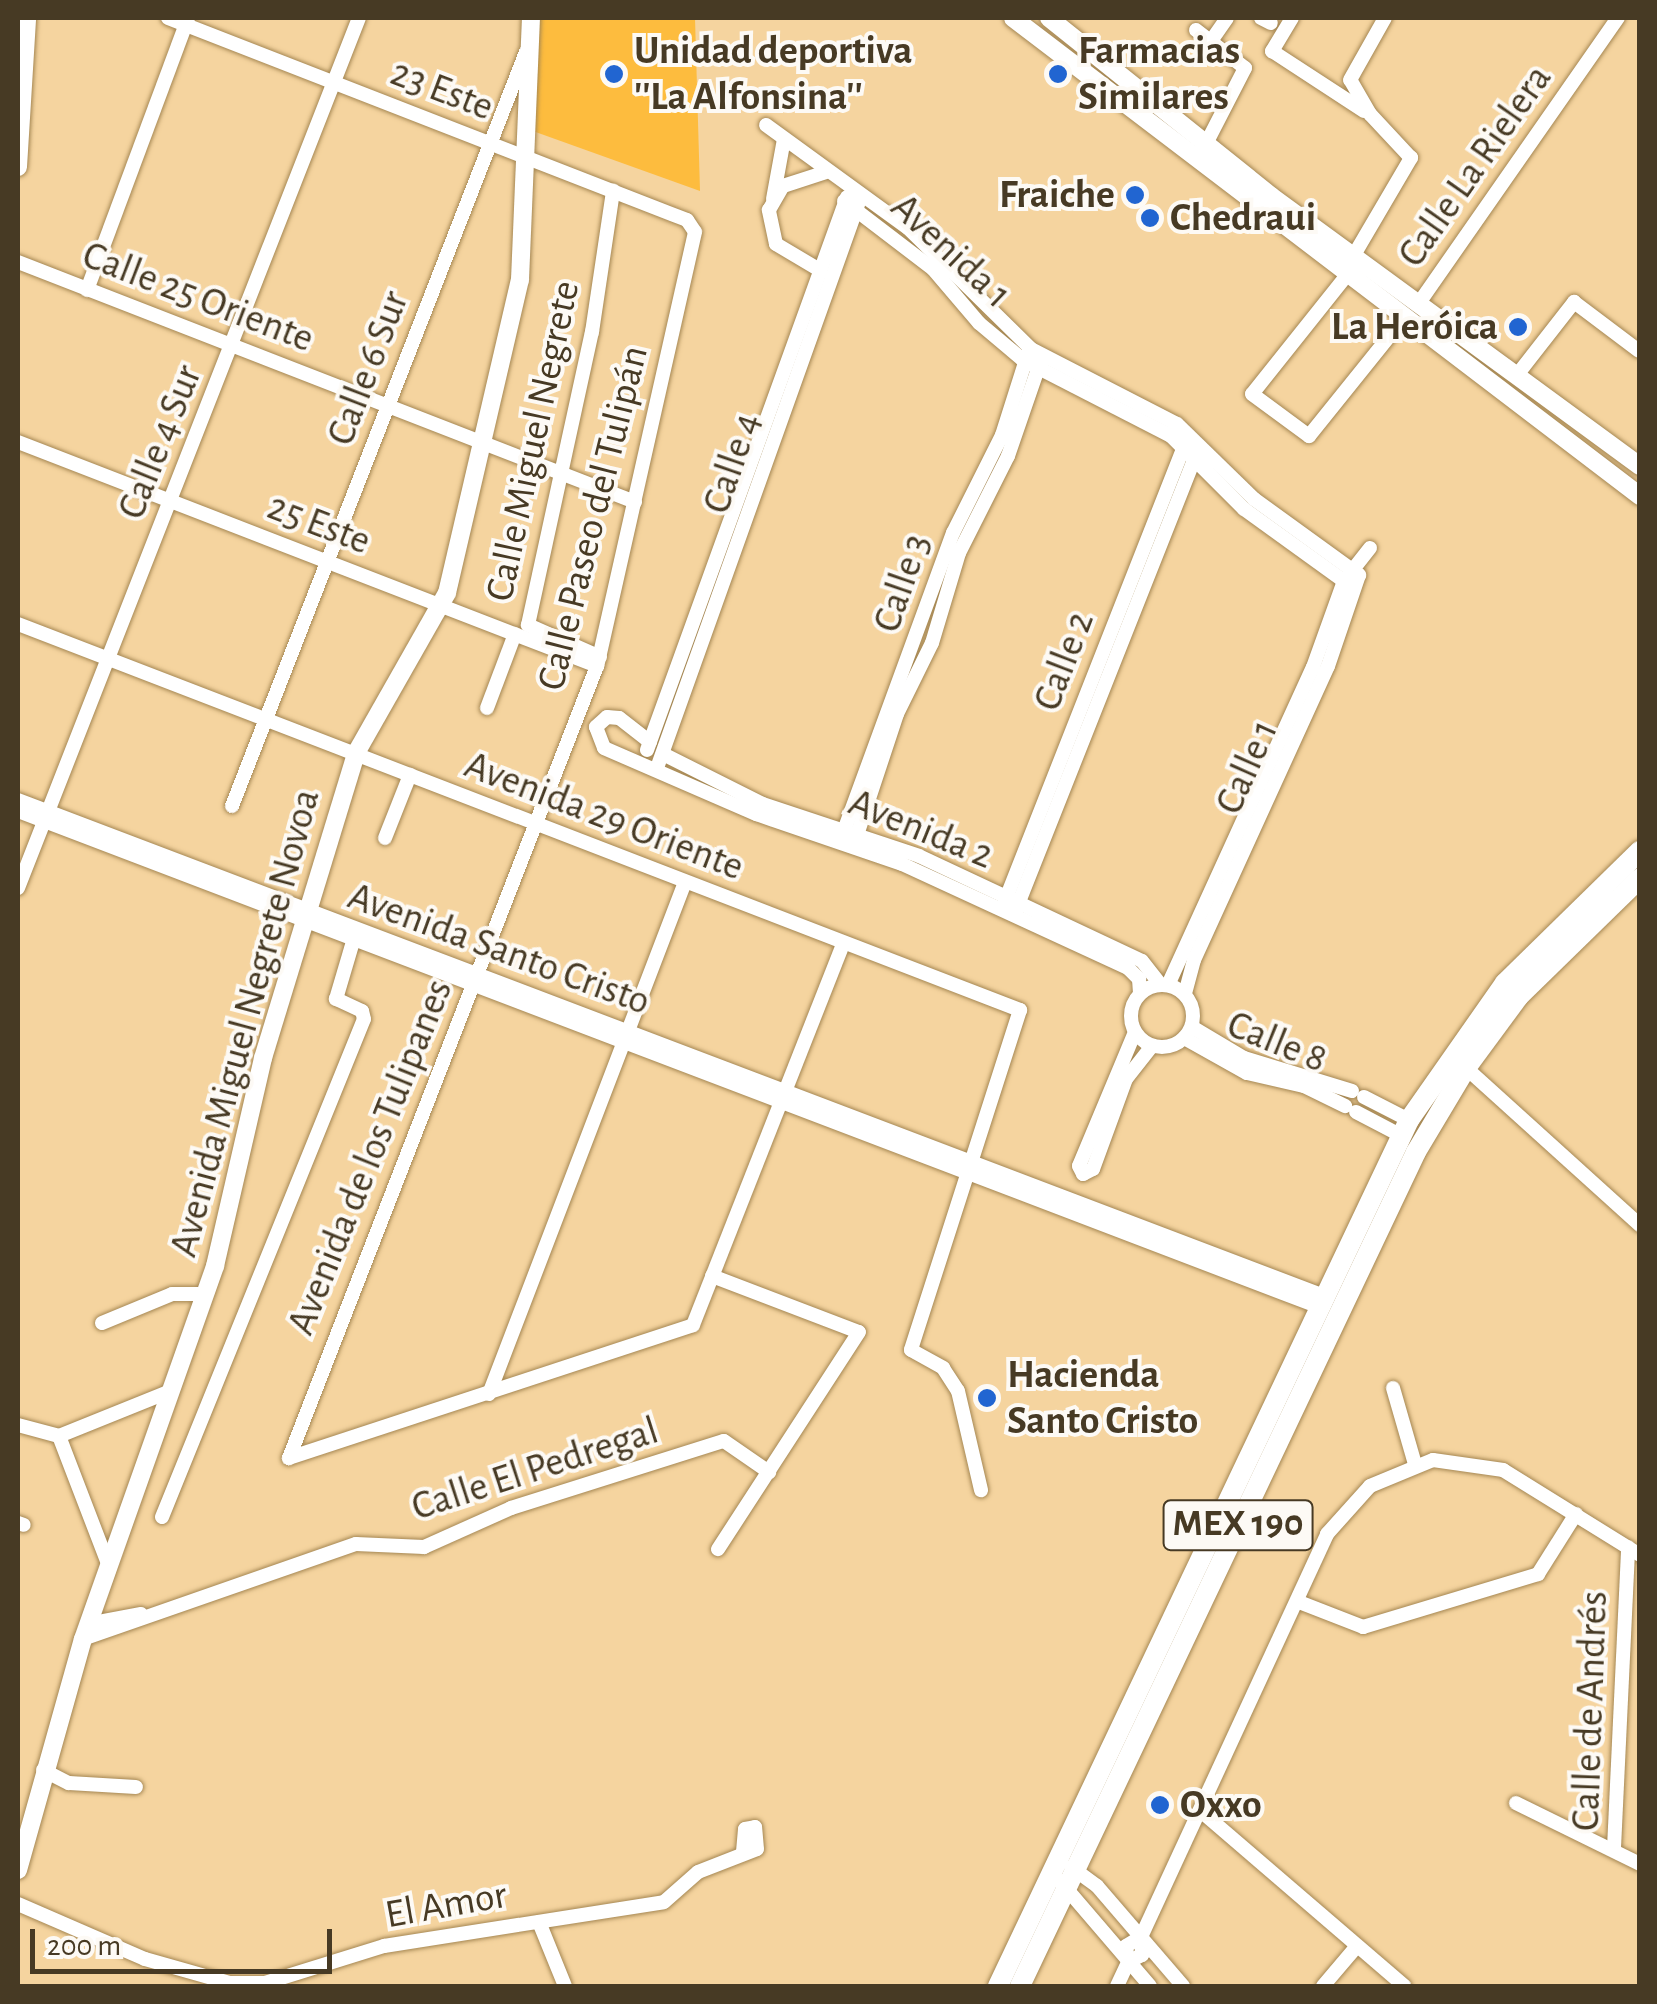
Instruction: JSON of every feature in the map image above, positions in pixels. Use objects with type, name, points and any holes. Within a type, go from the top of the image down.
[{"type":"highway","name":"MEX 190","points":[[1020,1986],[1063,1872],[1406,1128],[1505,982],[1640,851]]},
{"type":"highway","name":"MEX 190","points":[[998,1986],[1063,1872],[1416,1152],[1466,1068],[1540,972],[1640,878]]},
{"type":"main road","points":[[18,167],[27,18]]},
{"type":"main road","name":"Avenida Miguel Negrete Novoa","points":[[18,1870],[43,1770],[86,1631],[206,1294],[263,1058],[356,754],[387,688],[442,606],[520,280],[531,18]]},
{"type":"main road","points":[[1013,18],[1640,496]]},
{"type":"main road","points":[[1049,18],[1206,144],[1640,466]]},
{"type":"street","name":"23 Este","points":[[168,18],[187,21],[692,224]]},
{"type":"street","name":"Calle 4 Sur","points":[[18,888],[359,18]]},
{"type":"street","points":[[1203,35],[1211,18]]},
{"type":"street","points":[[1203,35],[1227,18]]},
{"type":"street","points":[[1292,18],[1272,51],[1370,114]]},
{"type":"street","points":[[1354,255],[1411,158],[1353,90],[1351,70],[1385,18]]},
{"type":"street","name":"Calle La Rielera","points":[[1419,303],[1618,18]]},
{"type":"street","points":[[87,290],[187,21]]},
{"type":"street","points":[[1203,35],[1245,68],[1206,144]]},
{"type":"street","name":"Calle 6 Sur","points":[[232,806],[530,42]]},
{"type":"street","points":[[766,125],[854,198]]},
{"type":"street","points":[[784,139],[768,222],[776,244],[818,269]]},
{"type":"street","points":[[773,199],[798,178],[826,172]]},
{"type":"street","name":"Calle Miguel Negrete","points":[[599,662],[528,628],[612,191]]},
{"type":"street","name":"Calle 4","points":[[654,761],[650,742],[768,438],[818,269],[854,198]]},
{"type":"street","name":"Calle 4","points":[[654,761],[854,198]]},
{"type":"street","name":"Avenida 1","points":[[854,198],[933,270],[979,323],[1033,358],[1192,445],[1347,574]]},
{"type":"street","name":"Calle Paseo del Tulipán","points":[[535,824],[599,662],[692,224]]},
{"type":"street","name":"Calle 25 Oriente","points":[[18,262],[635,502]]},
{"type":"street","points":[[1347,275],[1252,394],[1308,436],[1404,318]]},
{"type":"street","points":[[1517,375],[1574,302],[1639,351]]},
{"type":"street","name":"Calle 3","points":[[848,838],[935,609],[953,534],[1002,436],[1033,358]]},
{"type":"street","name":"25 Este","points":[[18,442],[442,606],[599,662]]},
{"type":"street","name":"Calle 2","points":[[1009,908],[1192,445]]},
{"type":"street","points":[[1347,574],[1370,548]]},
{"type":"street","name":"Calle 1","points":[[1185,994],[1194,960],[1266,786],[1360,580],[1347,574]]},
{"type":"street","name":"Avenida 29 Oriente","points":[[18,624],[1020,1010],[963,1164]]},
{"type":"street","points":[[487,708],[516,634]]},
{"type":"street","name":"Avenida 2","points":[[650,742],[619,718],[607,717],[596,727],[604,748],[654,761],[763,804],[1142,961],[1164,984]]},
{"type":"street","points":[[385,838],[410,774]]},
{"type":"street","name":"Calle 1","points":[[1164,984],[1266,786]]},
{"type":"street","name":"Avenida Santo Cristo","points":[[18,800],[46,816],[307,918],[1324,1302]]},
{"type":"street","name":"Avenida Santo Cristo","points":[[18,811],[46,816]]},
{"type":"street","name":"Avenida de los Tulipanes","points":[[489,1394],[288,1458],[535,824]]},
{"type":"street","points":[[489,1394],[685,882]]},
{"type":"street","name":"Avenida 2","points":[[1009,908],[1128,968],[1139,979],[1140,993]]},
{"type":"street","points":[[162,1516],[364,1019],[362,1011],[336,999],[355,936]]},
{"type":"street","points":[[489,1394],[693,1324],[843,944]]},
{"type":"street","points":[[1164,984],[1185,994],[1188,1032],[1152,1046],[1126,1079],[1093,1170],[1084,1174],[1080,1166],[1135,1032],[1130,1012],[1140,993],[1164,984]]},
{"type":"street","points":[[1135,1032],[1152,1046]]},
{"type":"street","name":"Calle 8","points":[[1188,1032],[1244,1058],[1358,1094],[1406,1128]]},
{"type":"street","name":"Calle 8","points":[[1188,1032],[1247,1073],[1304,1086],[1351,1109],[1406,1128]]},
{"type":"street","points":[[1466,1068],[1640,1226]]},
{"type":"street","points":[[963,1164],[911,1350],[943,1368],[958,1391],[981,1490]]},
{"type":"street","points":[[712,1276],[860,1332],[718,1549]]},
{"type":"street","points":[[102,1323],[172,1294],[206,1294]]},
{"type":"street","points":[[1393,1388],[1415,1464]]},
{"type":"street","points":[[18,1425],[59,1436],[171,1391]]},
{"type":"street","points":[[59,1436],[109,1566]]},
{"type":"street","name":"Calle El Pedregal","points":[[86,1631],[356,1544],[424,1547],[511,1508],[724,1441],[769,1472]]},
{"type":"street","points":[[1117,1986],[1128,1962],[1142,1954],[1142,1937],[1327,1534],[1370,1486],[1415,1464],[1458,1460],[1503,1470],[1634,1551]]},
{"type":"street","points":[[1299,1602],[1362,1627],[1538,1574],[1576,1514]]},
{"type":"street","name":"Calle de Andrés","points":[[1634,1551],[1614,1848],[1640,1864]]},
{"type":"street","points":[[43,1770],[70,1783],[136,1787]]},
{"type":"street","points":[[1516,1803],[1614,1848]]},
{"type":"street","points":[[1202,1812],[1404,1986]]},
{"type":"street","name":"El Amor","points":[[18,1904],[88,1940],[230,1982],[265,1983],[384,1946],[664,1902],[698,1872],[743,1854]]},
{"type":"street","points":[[1063,1872],[1142,1937],[1182,1986]]},
{"type":"street","points":[[1063,1872],[1150,1986]]},
{"type":"street","points":[[538,1922],[564,1986]]},
{"type":"street","points":[[1323,1986],[1357,1946]]},
{"type":"shaded area","name":"Unidad deportiva ''La Alfonsina''","points":[[532,18],[695,18],[700,191],[530,130]]},
{"type":"place","name":"Unidad deportiva ''La Alfonsina''","points":[[614,74]]},
{"type":"place","name":"Farmacias Similares","points":[[1058,74]]},
{"type":"place","name":"Fraiche","points":[[1135,195]]},
{"type":"place","name":"Chedraui","points":[[1150,218]]},
{"type":"place","name":"La Heróica","points":[[1518,327]]},
{"type":"place","name":"Hacienda Santo Cristo","points":[[987,1398]]},
{"type":"place","name":"Oxxo","points":[[1160,1805]]}]
